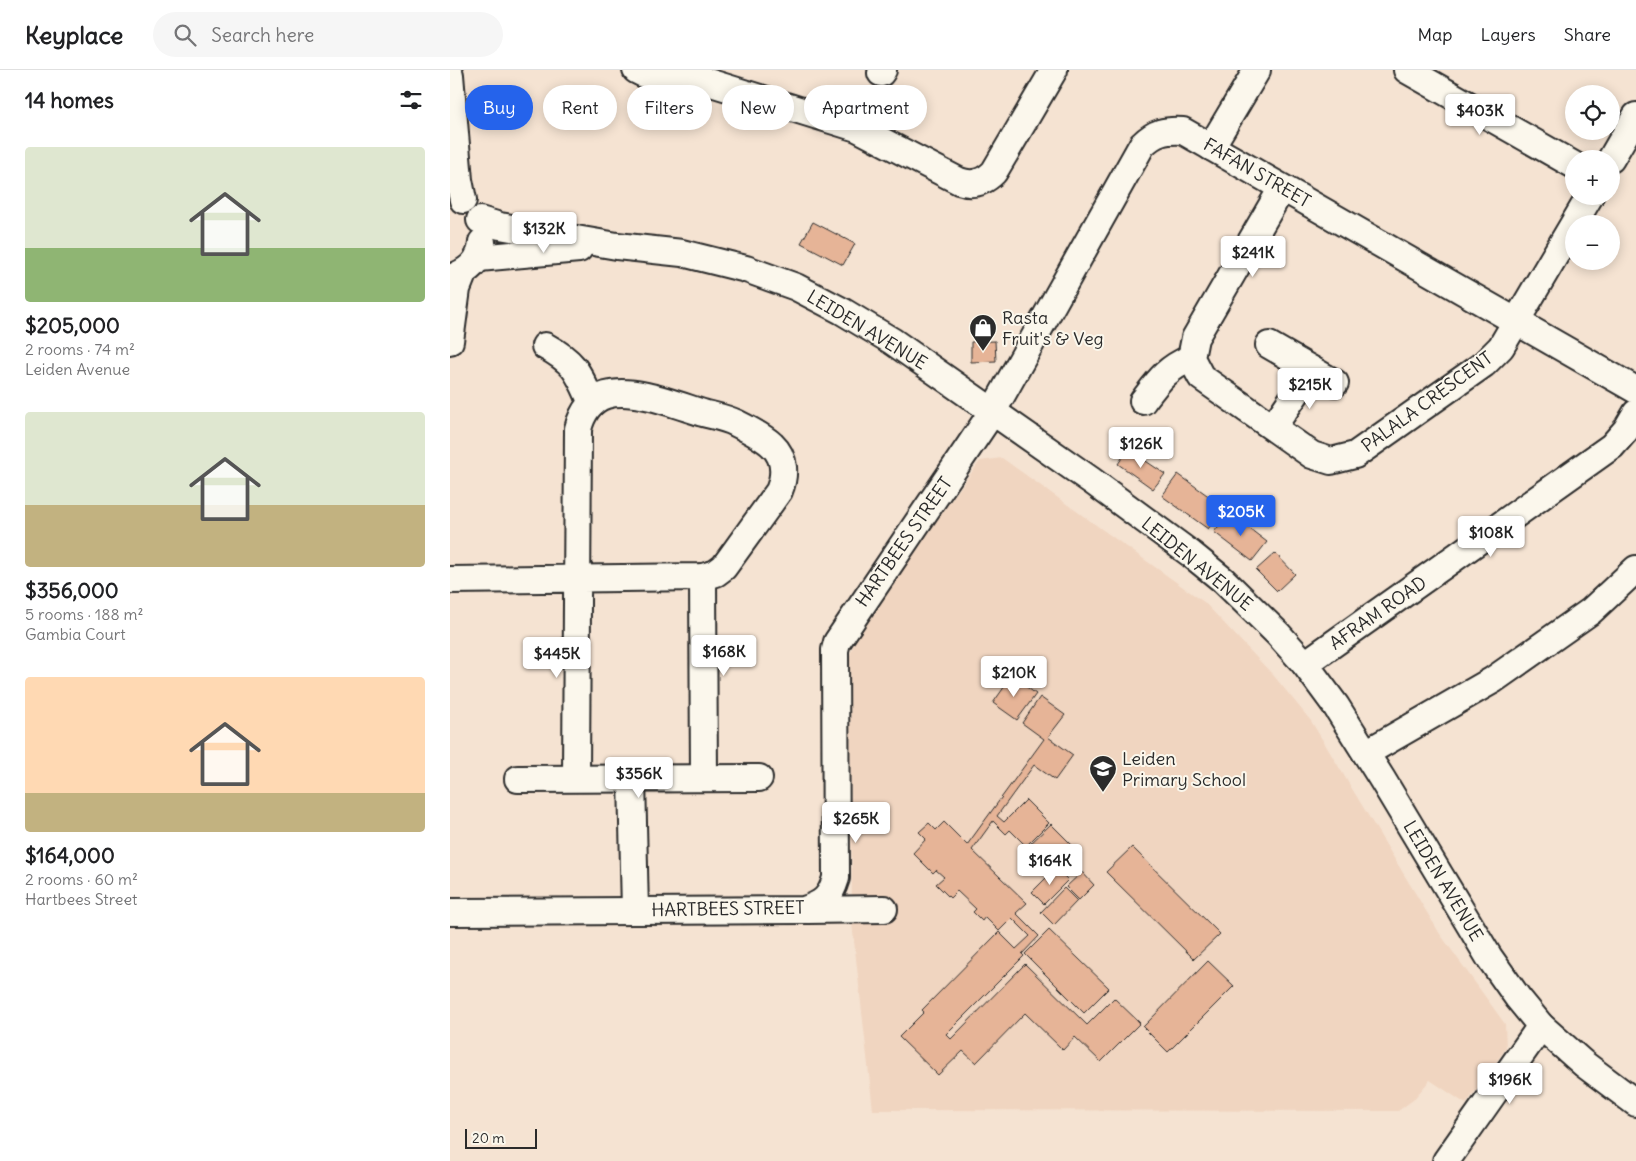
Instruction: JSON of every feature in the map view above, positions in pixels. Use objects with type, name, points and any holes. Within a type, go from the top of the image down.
[{"type":"street","points":[[636,70],[644,74],[708,82],[857,128],[959,181],[972,184],[987,178],[994,172],[1054,70]]},
{"type":"street","points":[[1212,147],[1257,70]]},
{"type":"street","points":[[1407,70],[1565,161]]},
{"type":"street","points":[[450,74],[459,180],[457,197],[473,209],[480,220],[482,245],[464,270],[457,289],[450,341]]},
{"type":"street","points":[[1616,150],[1636,116]]},
{"type":"street","name":"FAFAN STREET","points":[[993,411],[1142,145],[1152,135],[1170,131],[1183,131],[1212,147],[1636,390]]},
{"type":"street","points":[[1143,401],[1164,374],[1177,364],[1191,358],[1195,338],[1282,188]]},
{"type":"street","name":"PALALA CRESCENT","points":[[1191,358],[1201,377],[1312,455],[1331,461],[1354,455],[1484,364],[1501,347],[1585,205]]},
{"type":"street","name":"LEIDEN AVENUE","points":[[480,220],[500,226],[617,246],[682,253],[746,269],[796,287],[842,311],[892,341],[993,411],[1191,554],[1217,574],[1251,606],[1305,664],[1336,706],[1489,957],[1518,998],[1541,1026],[1584,1064],[1636,1103]]},
{"type":"street","name":"LEIDEN AVENUE","points":[[464,270],[617,246]]},
{"type":"street","points":[[1269,345],[1335,383]]},
{"type":"street","points":[[545,346],[563,356],[578,371],[592,403]]},
{"type":"street","points":[[1273,427],[1312,370]]},
{"type":"street","points":[[450,580],[578,579],[703,577],[716,573],[724,567],[779,491],[784,472],[778,453],[772,445],[736,423],[649,396],[608,394],[592,403],[580,419],[578,429],[578,579],[576,778]]},
{"type":"street","name":"HARTBEES STREET","points":[[450,912],[804,910],[826,899],[836,878],[835,650],[837,642],[993,411]]},
{"type":"street","name":"AFRAM ROAD","points":[[1305,664],[1612,446],[1626,430],[1636,413]]},
{"type":"street","points":[[1366,753],[1492,680],[1591,611],[1636,569]]},
{"type":"street","points":[[703,577],[704,778]]},
{"type":"street","points":[[518,778],[759,778]]},
{"type":"street","points":[[632,778],[635,911]]},
{"type":"street","points":[[804,910],[884,909]]},
{"type":"street","points":[[1446,1161],[1541,1026]]},
{"type":"shaded area","name":"Leiden Primary School","points":[[1002,458],[1204,602],[1274,676],[1311,721],[1440,934],[1505,1024],[1506,1048],[1466,1104],[1430,1080],[1413,1100],[1398,1111],[873,1110],[852,923],[850,655],[860,625],[980,461]]},
{"type":"building","points":[[813,222],[855,244],[843,265],[801,243]]},
{"type":"building","name":"Rasta Fruit's & Veg","points":[[995,341],[996,361],[971,362],[971,342]]},
{"type":"building","points":[[1128,449],[1165,474],[1153,489],[1118,464]]},
{"type":"building","points":[[1178,474],[1225,508],[1208,529],[1162,496]]},
{"type":"building","points":[[1229,513],[1267,542],[1252,561],[1214,532]]},
{"type":"building","points":[[1275,553],[1295,574],[1277,591],[1256,570]]},
{"type":"building","points":[[1012,676],[1036,694],[1017,720],[993,703]]},
{"type":"building","points":[[1040,697],[1065,715],[1048,737],[1073,755],[1055,780],[1034,765],[997,816],[1004,822],[1026,800],[1049,823],[1026,846],[1010,830],[1006,834],[993,821],[972,850],[1027,903],[1016,913],[1039,936],[1022,954],[1024,956],[946,1034],[951,1039],[1025,964],[1087,1025],[1114,998],[1140,1023],[1101,1062],[1075,1037],[1063,1050],[1025,1013],[976,1063],[963,1051],[938,1075],[899,1037],[924,1012],[922,1010],[999,932],[1016,949],[1030,936],[1012,918],[999,931],[985,917],[982,921],[973,912],[976,909],[957,891],[950,898],[936,884],[944,877],[936,870],[933,873],[913,853],[926,839],[919,832],[929,823],[936,830],[944,822],[967,845],[1044,739],[1022,723]]},
{"type":"building","points":[[1051,824],[1074,847],[1051,870],[1027,847]]},
{"type":"building","points":[[1132,847],[1220,934],[1194,959],[1106,872]]},
{"type":"building","points":[[1056,868],[1068,880],[1044,904],[1032,892]]},
{"type":"building","points":[[1082,872],[1094,885],[1079,900],[1066,887]]},
{"type":"building","points":[[1064,888],[1077,901],[1054,925],[1041,912]]},
{"type":"building","points":[[1049,930],[1109,988],[1084,1013],[1025,954]]},
{"type":"building","points":[[1208,961],[1234,986],[1168,1052],[1143,1027]]},
{"type":"place","name":"Rasta Fruit's & Veg","points":[[983,352]]},
{"type":"place","name":"Leiden Primary School","points":[[1103,793]]}]
